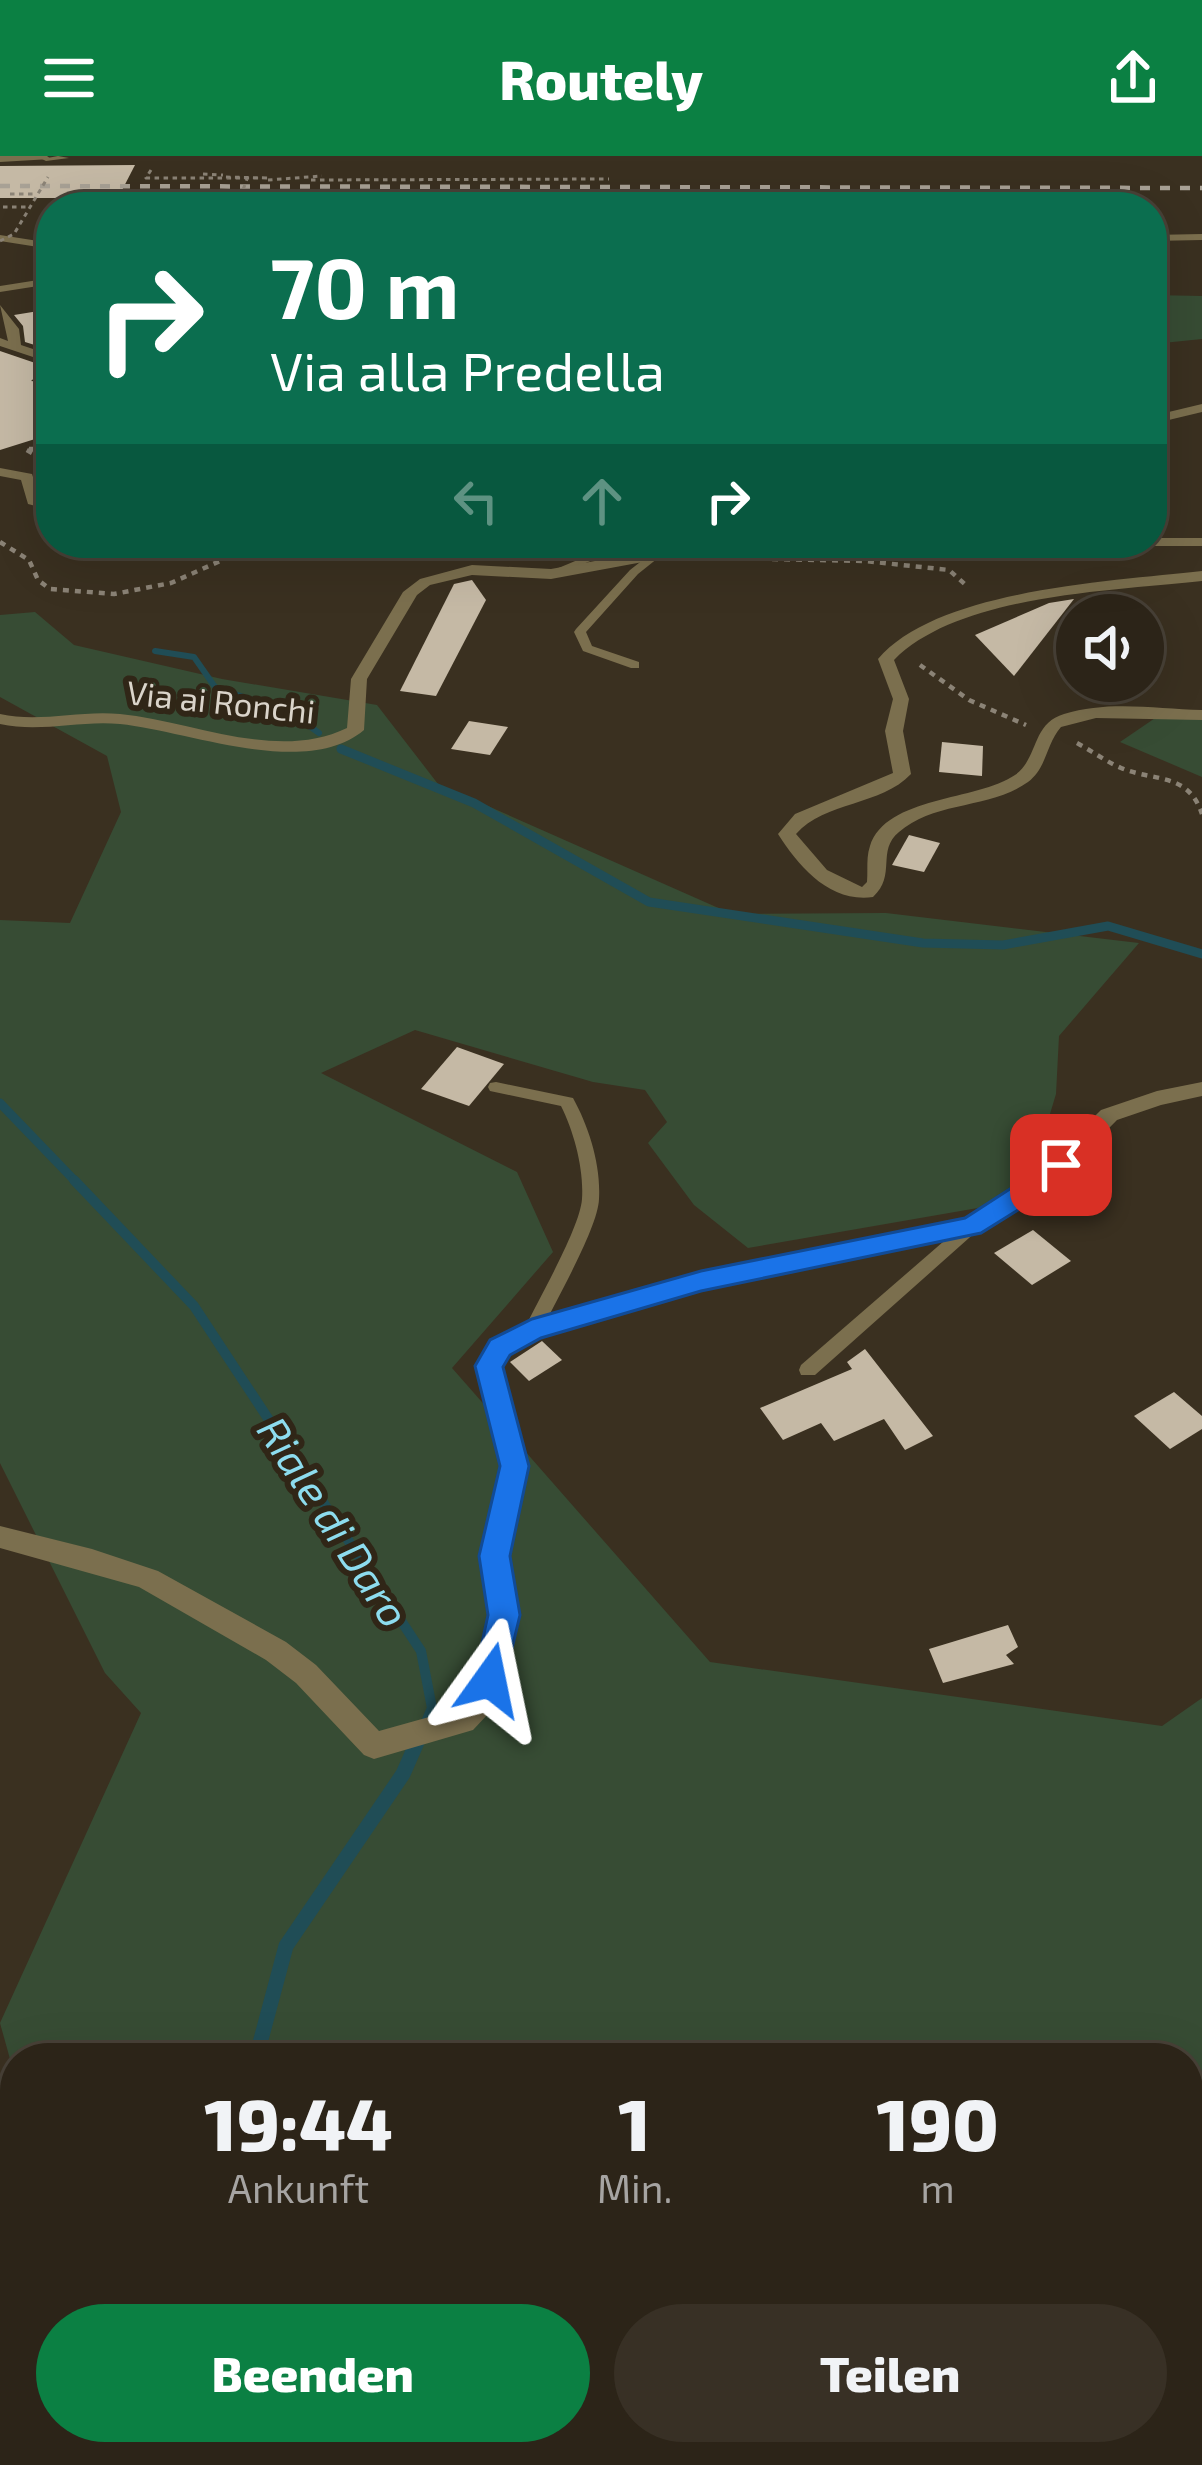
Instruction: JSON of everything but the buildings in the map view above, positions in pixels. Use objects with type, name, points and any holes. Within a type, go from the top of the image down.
[{"type":"street","points":[[0,159],[46,159]]},
{"type":"street","points":[[1167,238],[1202,237]]},
{"type":"street","points":[[0,240],[36,244]]},
{"type":"street","points":[[0,309],[13,329],[7,344],[36,354]]},
{"type":"street","points":[[1167,416],[1202,408]]},
{"type":"street","points":[[0,472],[27,477],[36,502]]},
{"type":"street","points":[[1167,543],[1202,542]]},
{"type":"street","name":"Via ai Ronchi","points":[[0,719],[30,725],[112,718],[283,744],[326,744],[355,730],[359,679],[416,587],[436,577],[472,570],[551,574],[637,558]]},
{"type":"street","points":[[1202,576],[1017,599],[901,642],[886,659],[901,699],[894,738],[902,773],[892,782],[801,818],[787,834],[830,880],[847,891],[866,893],[876,884],[883,836],[917,814],[1026,776],[1038,759],[1044,734],[1058,722],[1094,715],[1202,716]]},
{"type":"street","points":[[0,1537],[121,1568],[203,1610],[291,1661],[368,1743],[378,1747],[454,1727],[472,1714],[490,1680],[504,1615],[494,1556],[514,1466],[489,1366],[500,1348],[532,1330],[701,1281],[972,1226],[1038,1186],[1109,1115],[1157,1097],[1202,1089]]},
{"type":"lane","points":[[46,159],[65,158]]},
{"type":"lane","points":[[0,289],[36,283]]},
{"type":"lane","points":[[551,574],[591,558]]},
{"type":"lane","points":[[635,665],[587,648],[580,632],[653,558]]},
{"type":"lane","points":[[496,1087],[567,1102],[582,1132],[591,1198],[586,1220],[532,1330]]},
{"type":"lane","points":[[808,1370],[972,1226]]},
{"type":"path","points":[[151,170],[146,178],[244,177]]},
{"type":"path","points":[[203,174],[268,179]]},
{"type":"path","points":[[311,180],[322,176]]},
{"type":"path","points":[[39,192],[48,177]]},
{"type":"path","points":[[242,192],[244,177]]},
{"type":"path","points":[[193,179],[609,179]]},
{"type":"path","points":[[10,194],[36,194]]},
{"type":"path","points":[[0,240],[14,234],[36,197]]},
{"type":"path","points":[[3,207],[30,207]]},
{"type":"path","points":[[0,542],[29,560],[38,580],[50,589],[114,593],[171,584],[227,558]]},
{"type":"path","points":[[834,558],[949,570],[969,587],[958,594]]},
{"type":"green space","points":[[1167,295],[1202,296],[1202,339],[1167,343]]},
{"type":"green space","points":[[35,612],[74,645],[222,679],[377,705],[438,784],[732,914],[886,913],[1139,943],[1059,1036],[1056,1094],[1024,1200],[748,1248],[694,1205],[648,1143],[667,1122],[645,1090],[593,1082],[415,1030],[321,1073],[517,1172],[553,1252],[452,1368],[710,1662],[1162,1726],[1202,1698],[1202,2043],[6,2043],[0,2023],[141,1713],[105,1673],[0,1463],[0,920],[70,923],[121,812],[107,756],[0,697],[0,615]]},
{"type":"green space","points":[[1164,712],[1202,717],[1202,777],[1120,742]]},
{"type":"waterway","points":[[155,651],[194,657],[215,687],[294,715],[319,733]]},
{"type":"waterway","points":[[345,751],[341,749],[474,803],[649,902],[923,943],[1003,945],[1108,926],[1202,954]]},
{"type":"waterway","name":"Riale di Daro","points":[[0,1103],[77,1183]]},
{"type":"waterway","name":"Riale di Daro","points":[[74,1180],[194,1306],[421,1651],[432,1708],[417,1743]]},
{"type":"waterway","name":"Riale di Daro","points":[[260,2043],[286,1946],[403,1774],[418,1740]]},
{"type":"railway","points":[[0,186],[1202,188]]},
{"type":"route","points":[[490,1680],[504,1615],[494,1556],[514,1466],[512,1442],[494,1395],[489,1366],[500,1348],[532,1330],[701,1281],[972,1226],[1038,1186],[1061,1165]]}]
